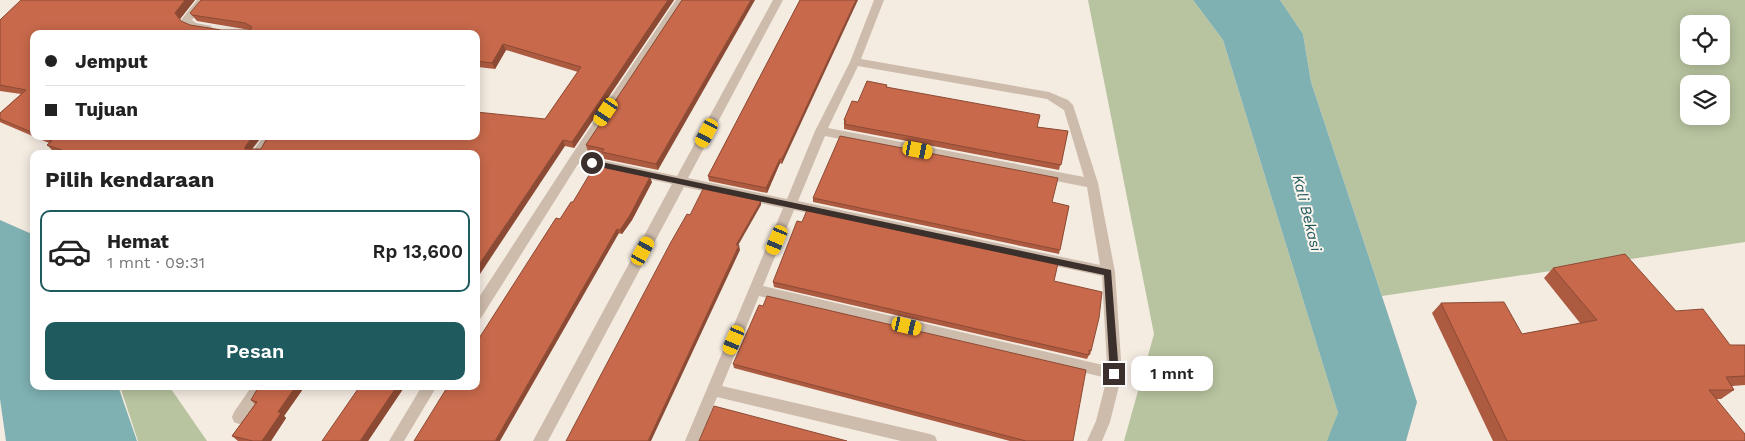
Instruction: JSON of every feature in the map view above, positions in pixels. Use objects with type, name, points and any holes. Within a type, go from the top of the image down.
[{"type":"street","points":[[203,0],[186,20],[193,26],[221,30]]},
{"type":"street","points":[[480,308],[575,160],[681,1],[667,0]]},
{"type":"street","points":[[540,441],[778,0]]},
{"type":"street","points":[[692,441],[821,131],[855,62],[879,0]]},
{"type":"street","points":[[855,62],[1057,99],[1064,103],[1071,112],[1092,183],[1108,272],[1114,374],[1102,422],[1094,441]]},
{"type":"street","points":[[821,131],[1092,183]]},
{"type":"street","points":[[575,160],[1108,272]]},
{"type":"street","points":[[756,290],[1114,374]]},
{"type":"street","points":[[239,417],[257,390]]},
{"type":"street","points":[[396,441],[428,390]]},
{"type":"street","points":[[713,390],[930,441]]},
{"type":"green space","points":[[1088,0],[1193,0],[1223,40],[1338,413],[1329,441],[1124,441],[1154,334]]},
{"type":"green space","points":[[1280,0],[1745,0],[1745,242],[1382,296],[1311,82],[1303,34]]},
{"type":"green space","points":[[121,390],[172,390],[207,441],[138,441]]},
{"type":"water","name":"Kali Bekasi","points":[[1193,0],[1280,0],[1303,34],[1311,82],[1417,402],[1406,441],[1327,441],[1338,413],[1223,40]]},
{"type":"water","points":[[0,220],[30,233],[30,390],[119,390],[137,441],[6,441],[0,399]]},
{"type":"building","points":[[21,0],[185,0],[175,13],[181,21],[190,25],[221,30],[30,30],[30,131],[0,119],[0,113],[26,90],[0,85],[0,20]]},
{"type":"building","points":[[201,0],[668,0],[572,142],[563,140],[480,263],[480,150],[62,150],[47,145],[52,141],[50,140],[250,140],[245,149],[261,149],[266,140],[480,140],[480,112],[545,119],[581,67],[503,44],[492,63],[480,62],[480,30],[250,30],[252,27],[245,23],[192,15],[190,13]]},
{"type":"building","points":[[682,0],[751,0],[656,164],[602,152],[604,149],[586,145]]},
{"type":"building","points":[[800,0],[856,0],[782,159],[780,159],[766,188],[708,176]]},
{"type":"building","points":[[867,81],[887,85],[886,87],[1040,115],[1037,127],[1068,131],[1061,165],[844,124],[852,101],[858,102]]},
{"type":"building","points":[[840,136],[1058,178],[1052,202],[1069,206],[1060,250],[813,198]]},
{"type":"building","points":[[595,165],[650,177],[630,215],[620,230],[617,229],[495,441],[414,441],[446,390],[480,390],[480,337],[556,218],[560,219],[571,202],[573,202]]},
{"type":"building","points":[[703,189],[761,201],[736,245],[739,245],[648,441],[566,441],[671,242],[687,214],[690,215]]},
{"type":"building","points":[[807,210],[1058,263],[1054,281],[1102,292],[1099,318],[1089,355],[773,282],[797,221],[802,222]]},
{"type":"building","points":[[1625,254],[1676,311],[1703,309],[1730,345],[1745,345],[1745,376],[1726,377],[1734,390],[1709,390],[1745,434],[1745,441],[1507,441],[1441,303],[1504,302],[1522,334],[1597,320],[1553,268]]},
{"type":"building","points":[[767,296],[1086,370],[1073,441],[1026,441],[733,364],[759,305],[763,306]]},
{"type":"building","points":[[257,390],[293,390],[278,412],[281,413],[262,441],[232,436],[257,402],[251,400]]},
{"type":"building","points":[[357,390],[394,390],[360,441],[322,441]]},
{"type":"building","points":[[714,406],[847,441],[699,441]]},
{"type":"route","points":[[592,163],[1108,272],[1114,374]]}]
